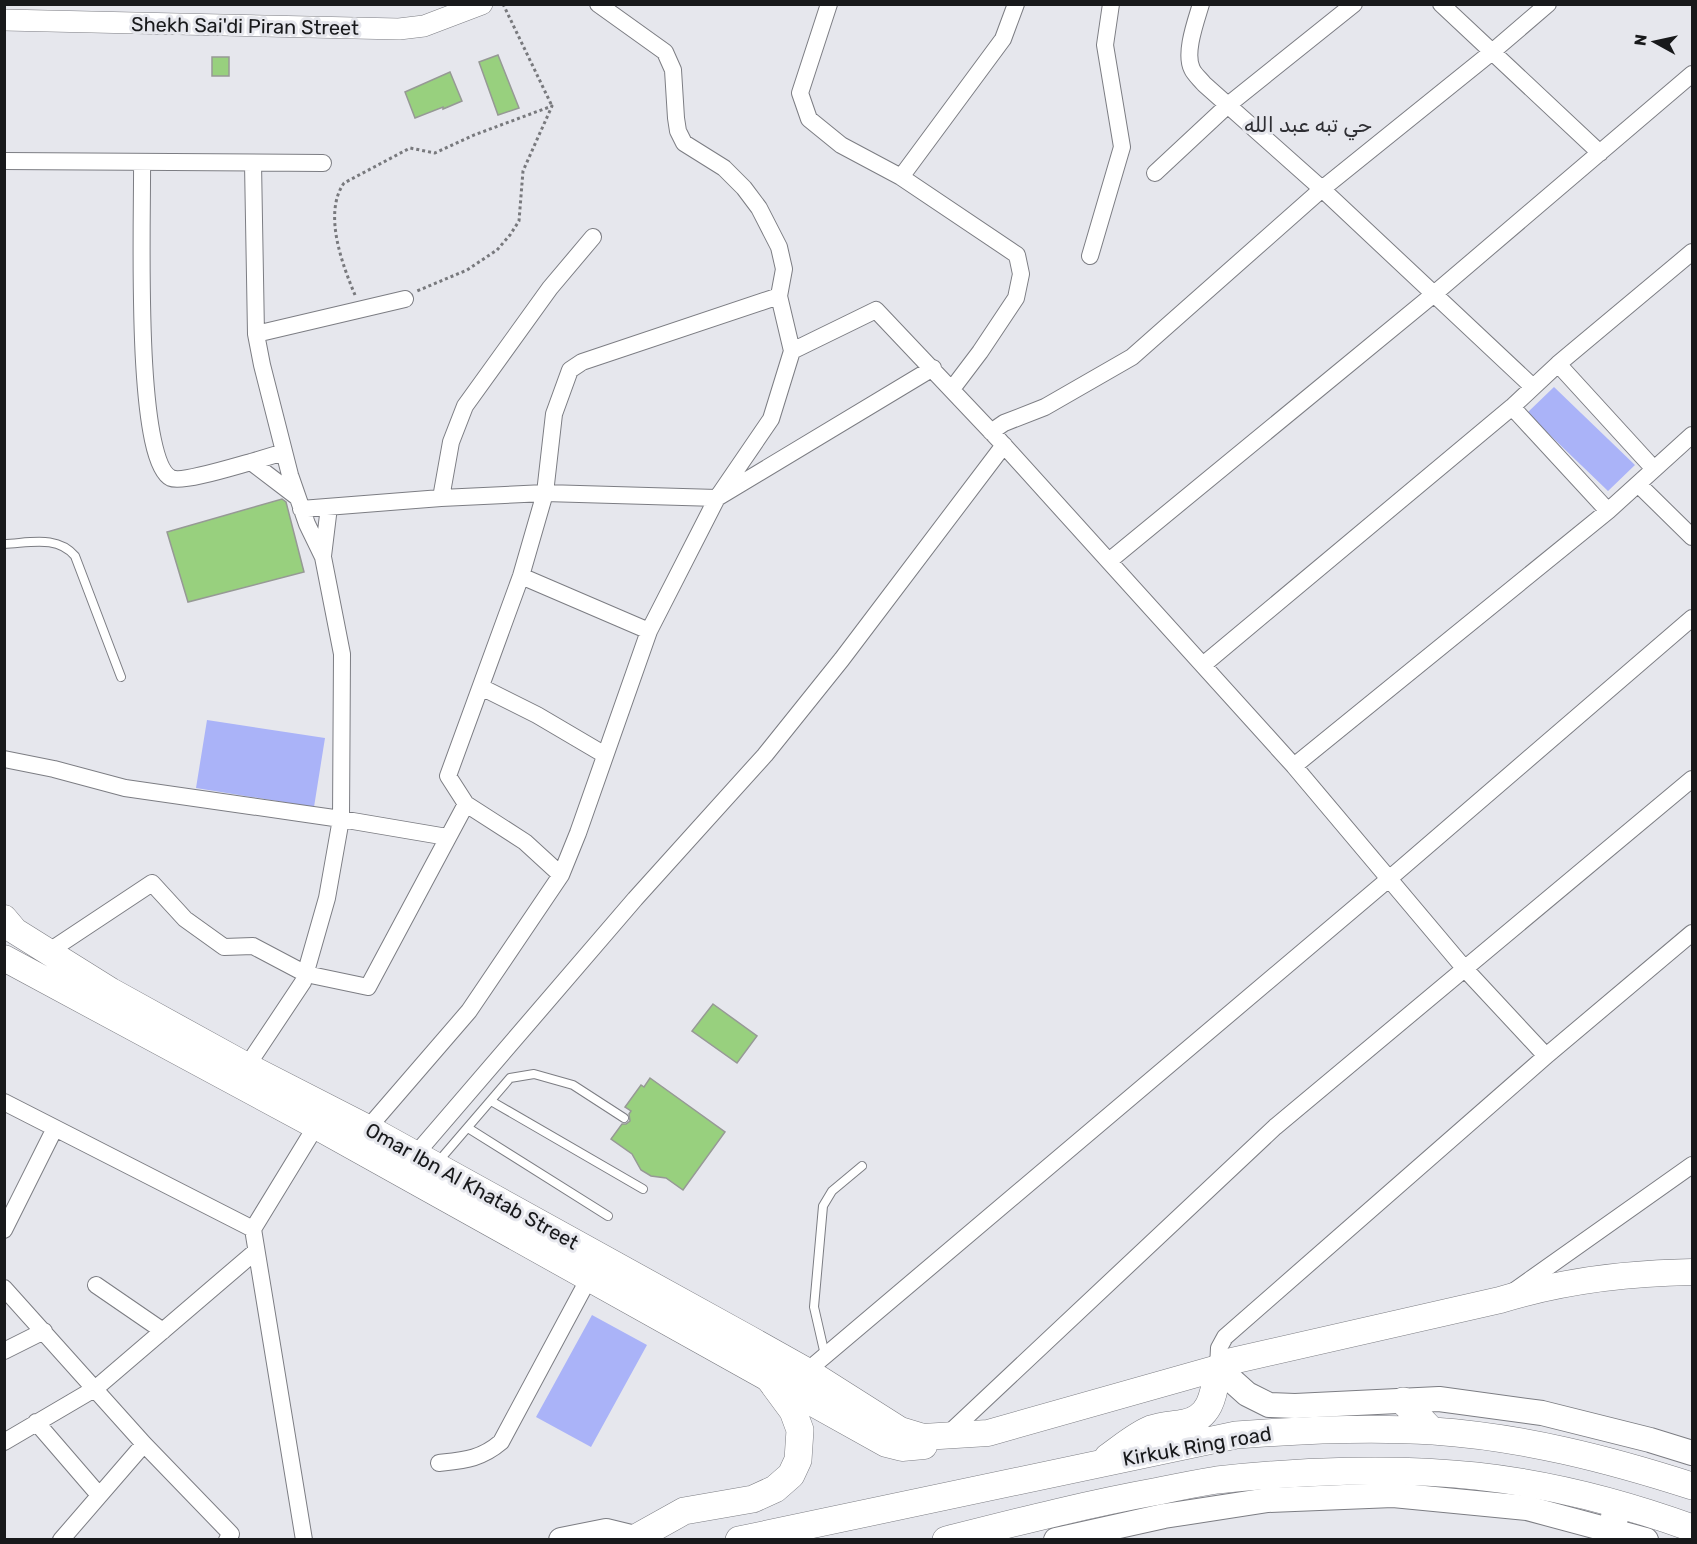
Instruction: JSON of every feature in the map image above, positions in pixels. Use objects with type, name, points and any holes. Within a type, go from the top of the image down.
[{"type":"highway","points":[[1099,1463],[1145,1432],[1192,1421],[1200,1416],[1212,1400],[1218,1368]]},
{"type":"highway","points":[[633,1539],[684,1511],[753,1499],[775,1488],[790,1475],[798,1460],[800,1430],[794,1411],[768,1377]]},
{"type":"highway","points":[[1403,1401],[1432,1431]]},
{"type":"highway","name":"Kirkuk Ring road","points":[[739,1539],[1236,1435],[1301,1430],[1432,1431],[1539,1445],[1592,1456],[1692,1486]]},
{"type":"highway","name":"Kirkuk Ring road","points":[[946,1539],[1040,1528],[1102,1501],[1216,1480],[1314,1473],[1428,1472],[1476,1476],[1523,1483],[1617,1504],[1692,1528]]},
{"type":"highway","points":[[1612,1530],[1617,1504]]},
{"type":"main road","name":"Omar Ibn Al Khatab Street","points":[[4,918],[15,931],[111,991],[247,1066],[368,1128],[425,1161],[742,1349],[768,1377],[886,1444],[902,1448],[917,1448],[933,1444],[946,1436]]},
{"type":"main road","name":"Omar Ibn Al Khatab Street","points":[[4,958],[316,1126],[589,1278],[742,1349],[816,1364],[900,1430],[923,1437],[946,1436]]},
{"type":"main road","points":[[946,1436],[988,1433],[1218,1368],[1232,1361],[1527,1292],[1574,1283],[1656,1273],[1692,1272]]},
{"type":"main road","points":[[1218,1368],[1243,1371],[1533,1304],[1626,1290],[1692,1284]]},
{"type":"main road","points":[[1218,1368],[1247,1394],[1269,1404],[1295,1406],[1439,1399],[1542,1413],[1650,1440],[1692,1454]]},
{"type":"main road","points":[[1056,1539],[1164,1516],[1268,1500],[1393,1495],[1527,1509],[1646,1539]]},
{"type":"main road","points":[[561,1539],[606,1531],[633,1539]]},
{"type":"street","name":"Shekh Sai'di Piran Street","points":[[4,20],[399,29],[424,26],[482,4]]},
{"type":"street","points":[[368,1128],[469,1011],[561,875],[578,834],[649,632],[717,498],[771,419],[792,351],[779,296],[784,269],[779,247],[759,208],[724,168],[684,143],[678,131],[674,70],[665,51],[598,4]]},
{"type":"street","points":[[829,4],[800,93],[808,119],[841,145],[900,177],[1017,255],[1021,274],[1016,298],[952,389]]},
{"type":"street","points":[[900,177],[1003,39],[1016,4]]},
{"type":"street","points":[[1090,256],[1122,147],[1105,45],[1111,4]]},
{"type":"street","points":[[1202,4],[1195,22],[1188,57],[1192,70],[1204,84],[1322,189],[1533,387]]},
{"type":"street","points":[[1155,173],[1228,105],[1354,4]]},
{"type":"street","points":[[1441,4],[1600,153]]},
{"type":"street","points":[[992,432],[1004,423],[1045,407],[1132,357],[1322,189],[1548,4]]},
{"type":"street","points":[[1109,561],[1434,294],[1692,74]]},
{"type":"street","points":[[4,161],[323,163]]},
{"type":"street","points":[[142,162],[142,346],[151,428],[159,466],[170,477],[181,480],[284,452]]},
{"type":"street","points":[[247,1066],[303,982],[327,898],[341,819],[342,654],[323,557],[299,503],[284,452],[256,334],[253,163]]},
{"type":"street","points":[[441,498],[451,442],[465,406],[550,288],[593,237]]},
{"type":"street","points":[[1203,665],[1512,407],[1558,364],[1692,252]]},
{"type":"street","points":[[256,334],[406,296]]},
{"type":"street","points":[[561,875],[525,842],[466,804],[448,776],[521,576],[545,493],[554,414],[570,370],[582,362],[779,296]]},
{"type":"street","points":[[792,351],[876,310],[992,432],[1294,766],[1465,969],[1546,1056]]},
{"type":"street","points":[[1558,364],[1654,469]]},
{"type":"street","points":[[251,462],[299,503],[329,507],[545,493],[717,498],[933,368]]},
{"type":"street","points":[[1512,407],[1608,511]]},
{"type":"street","points":[[1294,766],[1608,511],[1692,435]]},
{"type":"street","points":[[425,1161],[635,898],[765,755],[842,659],[1004,446]]},
{"type":"street","points":[[1638,484],[1692,537]]},
{"type":"street","points":[[323,557],[329,507]]},
{"type":"street","points":[[521,576],[649,632]]},
{"type":"street","points":[[816,1364],[1390,878],[1692,618]]},
{"type":"street","points":[[481,687],[537,715],[605,755]]},
{"type":"street","points":[[4,759],[54,769],[125,788],[341,819],[447,837]]},
{"type":"street","points":[[946,1436],[1275,1127],[1692,779]]},
{"type":"street","points":[[48,952],[152,883],[185,920],[224,947],[253,946],[306,974],[368,987],[466,804]]},
{"type":"street","points":[[1218,1368],[1219,1348],[1226,1337],[1546,1056],[1692,933]]},
{"type":"street","points":[[4,1102],[253,1229]]},
{"type":"street","points":[[304,1539],[253,1229],[316,1126]]},
{"type":"street","points":[[4,1230],[55,1128]]},
{"type":"street","points":[[1500,1300],[1692,1165]]},
{"type":"street","points":[[4,1442],[96,1388],[256,1251]]},
{"type":"street","points":[[439,1463],[488,1454],[501,1442],[589,1278]]},
{"type":"street","points":[[96,1285],[163,1331]]},
{"type":"street","points":[[4,1288],[144,1444],[231,1534],[227,1539]]},
{"type":"street","points":[[4,1351],[44,1330]]},
{"type":"street","points":[[36,1422],[99,1495]]},
{"type":"street","points":[[60,1539],[144,1444]]},
{"type":"lane","points":[[4,544],[56,543],[75,556],[121,677]]},
{"type":"lane","points":[[425,1161],[468,1128],[510,1078],[534,1074],[573,1085],[624,1118]]},
{"type":"lane","points":[[491,1101],[643,1189]]},
{"type":"lane","points":[[468,1128],[608,1216]]},
{"type":"lane","points":[[816,1364],[814,1307],[823,1206],[832,1191],[862,1166]]},
{"type":"path","points":[[406,296],[467,270],[496,250],[519,221],[523,171],[552,106],[503,4]]},
{"type":"path","points":[[359,300],[354,294],[335,232],[333,213],[338,192],[344,183],[410,148],[435,153],[474,135],[552,106]]},
{"type":"shaded area","points":[[1554,387],[1635,465],[1608,491],[1527,413]]},
{"type":"shaded area","points":[[207,720],[325,738],[314,807],[196,788]]},
{"type":"shaded area","points":[[592,1315],[647,1345],[591,1447],[536,1417]]},
{"type":"building","points":[[498,55],[519,108],[498,115],[479,62]]},
{"type":"building","points":[[212,57],[229,57],[229,76],[212,76]]},
{"type":"building","points":[[450,72],[462,101],[415,118],[405,92]]},
{"type":"building","points":[[282,499],[286,502],[304,572],[188,602],[167,532]]},
{"type":"building","points":[[713,1004],[757,1036],[737,1063],[692,1031]]},
{"type":"building","points":[[650,1078],[725,1132],[683,1190],[666,1178],[651,1176],[641,1170],[632,1154],[611,1139],[622,1124],[630,1121],[631,1111],[625,1107],[641,1085],[644,1087]]},
{"type":"district","name":"حي تبه عبد الله","points":[[1308,124]]}]
